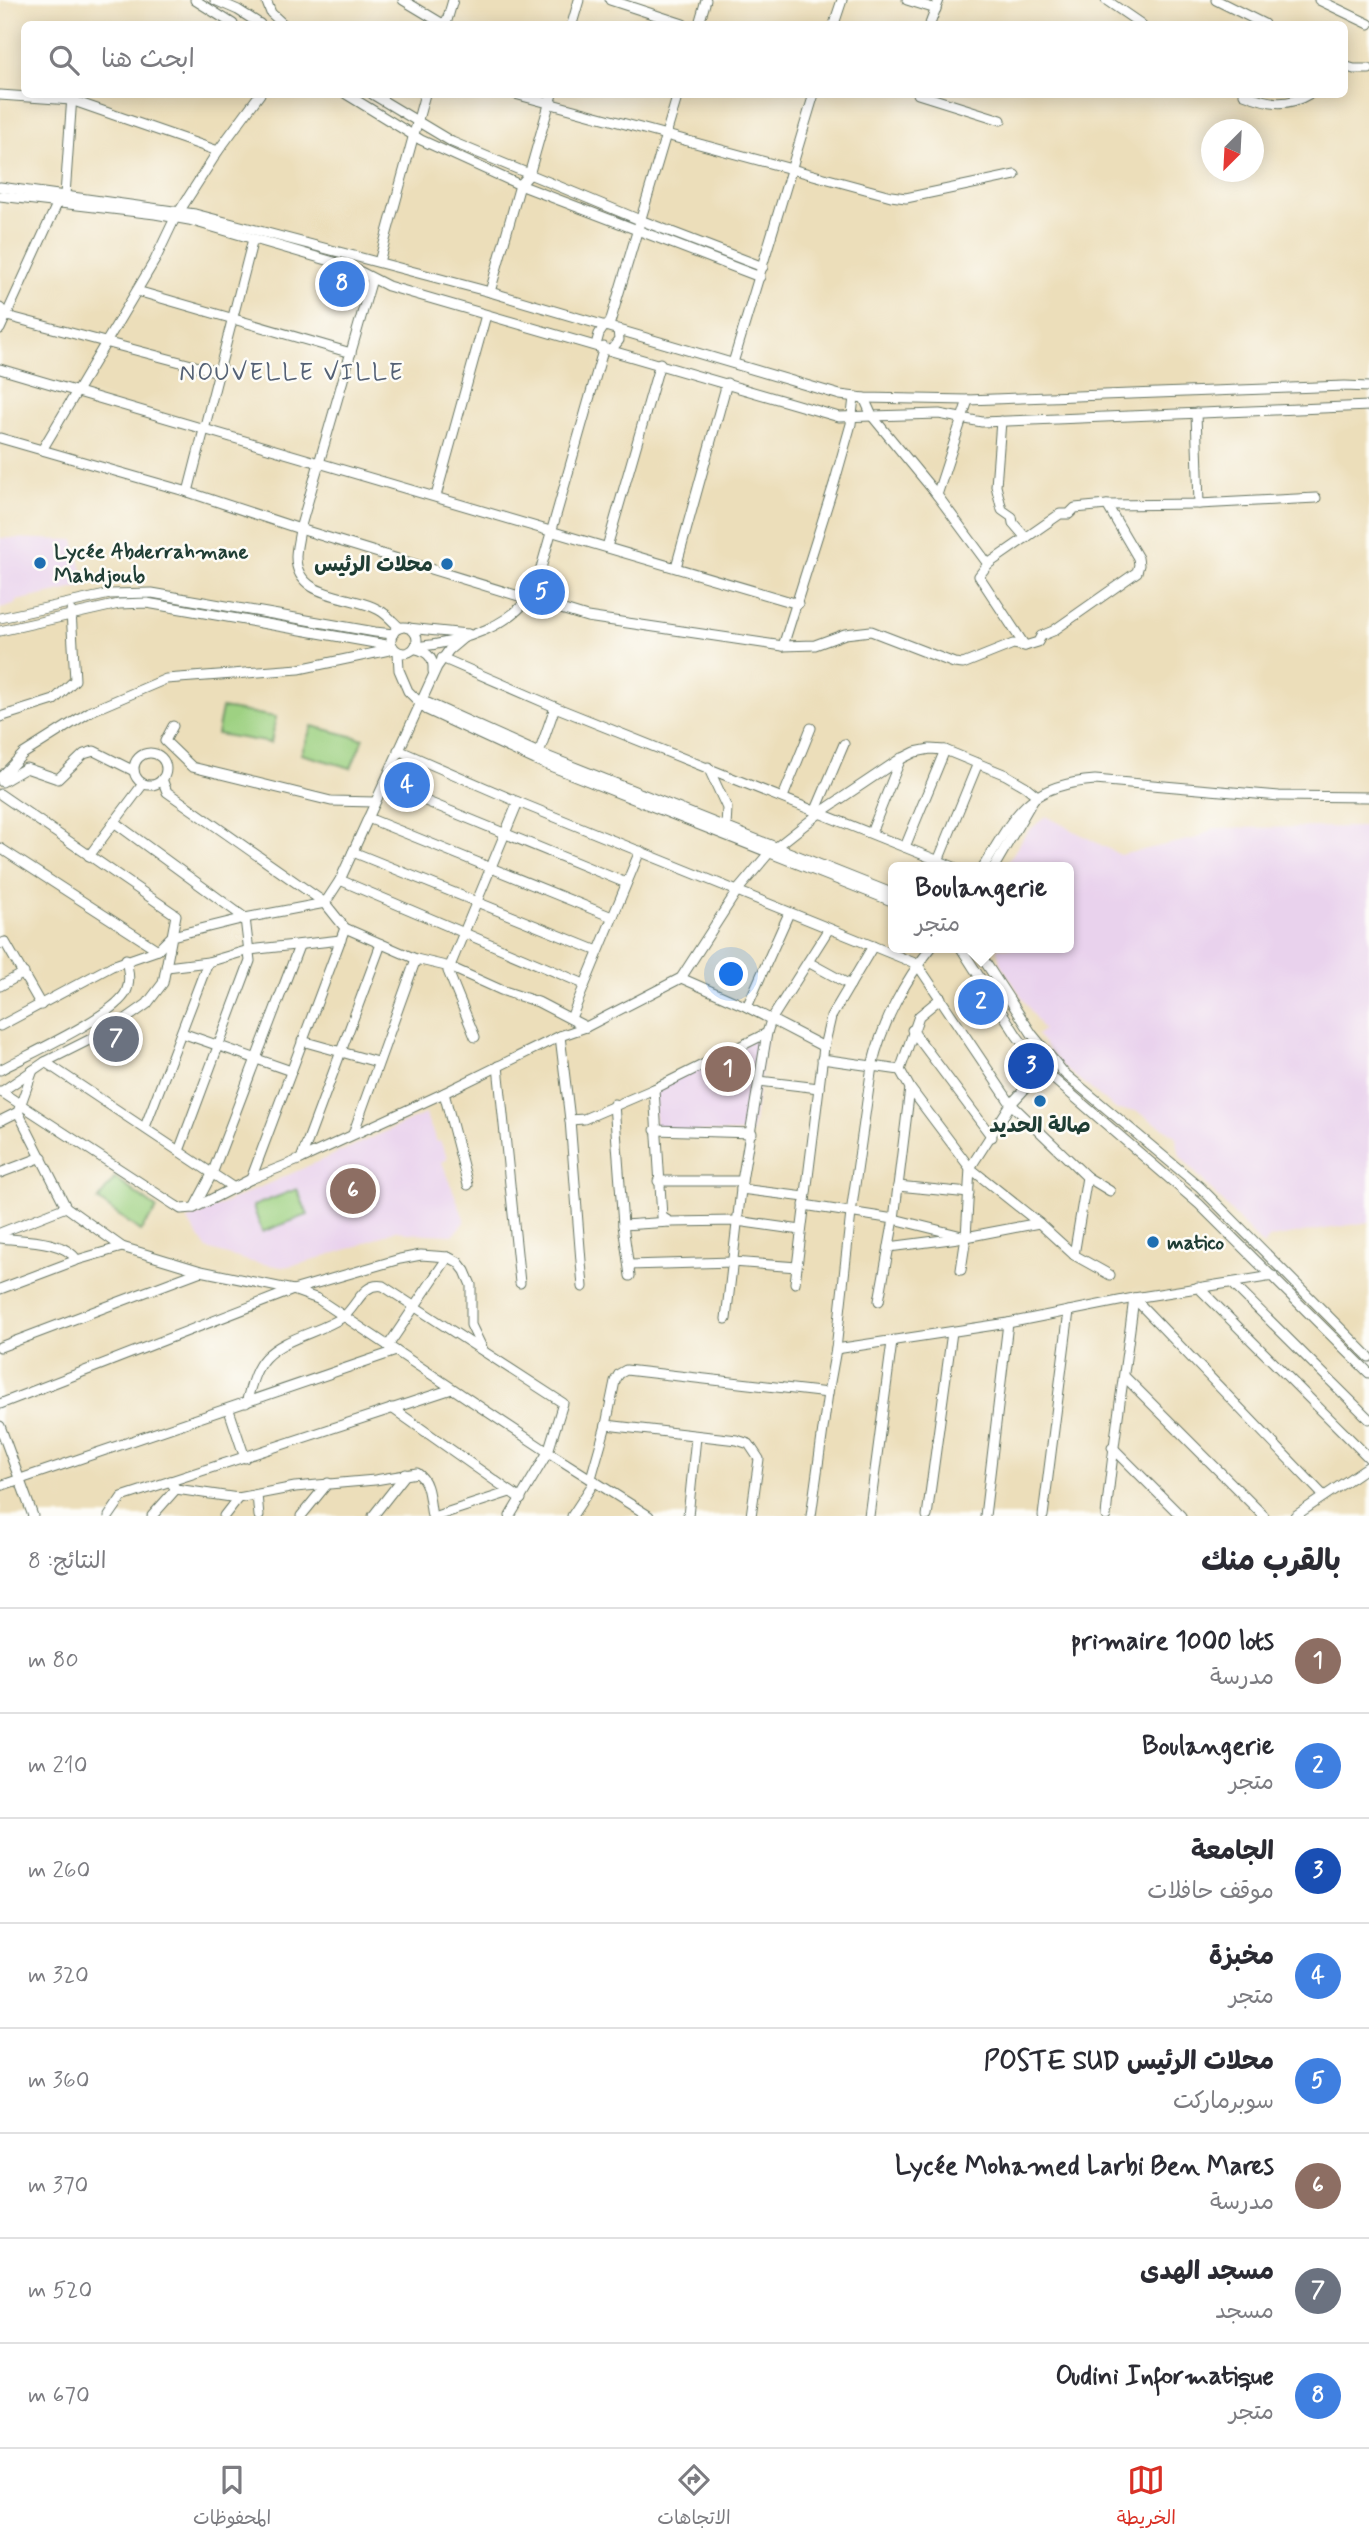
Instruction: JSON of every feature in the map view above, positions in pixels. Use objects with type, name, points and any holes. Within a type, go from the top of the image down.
[{"type":"street","points":[[195,0],[228,21]]},
{"type":"street","points":[[215,0],[255,21]]},
{"type":"street","points":[[266,0],[271,13],[280,21]]},
{"type":"street","points":[[403,0],[439,21]]},
{"type":"street","points":[[445,21],[453,0]]},
{"type":"street","points":[[573,21],[579,0]]},
{"type":"street","points":[[610,0],[674,21]]},
{"type":"street","points":[[700,21],[706,0]]},
{"type":"street","points":[[835,21],[842,0]]},
{"type":"street","points":[[907,0],[938,4],[931,21]]},
{"type":"street","points":[[1106,0],[1136,21]]},
{"type":"street","points":[[1216,0],[1258,21]]},
{"type":"street","points":[[1319,0],[1369,24]]},
{"type":"street","points":[[1348,67],[1369,69]]},
{"type":"street","points":[[0,95],[21,96]]},
{"type":"street","points":[[0,329],[4,312],[61,199],[71,98]]},
{"type":"street","points":[[74,98],[218,151]]},
{"type":"street","points":[[42,450],[155,260],[178,214],[218,151],[257,98]]},
{"type":"street","points":[[352,98],[414,136],[520,185],[639,225],[761,272]]},
{"type":"street","points":[[378,98],[452,142],[639,225]]},
{"type":"street","points":[[373,279],[387,275],[381,262],[424,98]]},
{"type":"street","points":[[0,631],[118,604],[147,603],[395,649],[403,653],[414,648],[442,643],[510,618],[528,599],[537,582],[604,347],[599,334],[611,326],[677,98]]},
{"type":"street","points":[[733,363],[813,98]]},
{"type":"street","points":[[931,98],[1001,120]]},
{"type":"street","points":[[1258,98],[1278,104],[1300,98]]},
{"type":"street","points":[[490,292],[520,185],[529,175],[551,99],[666,134],[906,198],[1015,175]]},
{"type":"street","points":[[0,187],[61,199]]},
{"type":"street","points":[[0,195],[61,199],[178,214],[381,262],[611,326],[840,395],[968,400],[1369,387]]},
{"type":"street","points":[[178,214],[253,240],[351,267],[373,279],[486,315],[660,363],[839,417],[939,414],[982,422],[1369,406]]},
{"type":"street","points":[[188,492],[253,240]]},
{"type":"street","points":[[381,262],[369,267],[373,279],[300,529],[296,558],[303,578],[324,593],[382,611],[400,630],[416,636],[414,648]]},
{"type":"street","points":[[137,291],[351,353]]},
{"type":"street","points":[[4,312],[218,372]]},
{"type":"street","points":[[436,496],[486,315]]},
{"type":"street","points":[[604,347],[619,340],[611,326]]},
{"type":"street","points":[[607,547],[660,363]]},
{"type":"street","points":[[0,369],[798,604]]},
{"type":"street","points":[[676,567],[727,383]]},
{"type":"street","points":[[859,397],[988,564]]},
{"type":"street","points":[[783,646],[859,397]]},
{"type":"street","points":[[937,495],[968,400]]},
{"type":"street","points":[[1196,413],[1199,504]]},
{"type":"street","points":[[1000,421],[996,486],[1002,510],[1012,517],[1013,523],[1026,538]]},
{"type":"street","points":[[0,438],[188,492],[587,617],[783,646],[815,645],[845,634],[871,631],[963,664],[1013,644],[1025,646],[1038,642],[1041,636],[1053,631],[1137,572],[1138,558],[1107,505]]},
{"type":"street","points":[[1025,646],[979,576],[988,564],[1060,514],[1069,514],[1075,508],[1107,505],[1315,498]]},
{"type":"street","points":[[0,618],[110,594],[152,593],[375,632],[400,630],[468,634]]},
{"type":"street","points":[[0,717],[54,699],[75,680],[71,602]]},
{"type":"street","points":[[400,630],[395,649],[399,670],[408,691],[424,708],[536,760],[888,892]]},
{"type":"street","points":[[0,1026],[126,959],[158,950],[172,936],[245,918],[326,903],[340,880],[369,818],[432,676],[442,658],[468,634]]},
{"type":"street","points":[[414,648],[429,655],[432,660],[432,676]]},
{"type":"street","points":[[0,780],[23,754],[91,711],[166,679],[299,669],[395,649]]},
{"type":"street","points":[[442,658],[555,707],[938,861],[978,763]]},
{"type":"street","points":[[419,703],[428,704],[539,753],[726,827],[772,850],[888,899]]},
{"type":"street","points":[[539,753],[555,707]]},
{"type":"street","points":[[173,726],[165,741],[192,767],[331,801],[375,802]]},
{"type":"street","points":[[783,797],[811,728]]},
{"type":"street","points":[[818,811],[844,744]]},
{"type":"street","points":[[0,794],[176,915],[167,968],[163,983],[155,996],[130,1017],[45,1062],[0,1092],[20,1108],[181,1209],[194,1208],[444,1093],[560,1036],[586,1027],[681,978],[737,891],[772,850],[818,811],[901,758],[930,749],[944,750],[1017,780],[1035,795]]},
{"type":"street","points":[[398,750],[789,914],[888,952]]},
{"type":"street","points":[[905,847],[944,750]]},
{"type":"street","points":[[0,780],[26,768],[58,779],[84,754],[94,751],[134,771]]},
{"type":"street","points":[[162,779],[154,784],[143,784],[135,776],[134,765],[141,756],[152,754],[161,758],[177,754]]},
{"type":"street","points":[[161,758],[165,769],[162,779],[167,792],[326,903],[345,928],[416,959],[450,967],[501,990],[538,1002],[586,1027]]},
{"type":"street","points":[[871,833],[901,758]]},
{"type":"street","points":[[708,767],[727,808],[726,827]]},
{"type":"street","points":[[986,862],[1017,814],[1035,795],[1062,785],[1095,780],[1279,796],[1369,797]]},
{"type":"street","points":[[89,856],[143,784]]},
{"type":"street","points":[[384,784],[626,883]]},
{"type":"street","points":[[997,862],[1035,795]]},
{"type":"street","points":[[475,1037],[448,971],[518,802]]},
{"type":"street","points":[[369,818],[612,917]]},
{"type":"street","points":[[114,822],[245,918],[250,961],[179,1151]]},
{"type":"street","points":[[0,848],[158,950]]},
{"type":"street","points":[[570,1018],[640,851]]},
{"type":"street","points":[[353,852],[598,951]]},
{"type":"street","points":[[340,880],[584,984]]},
{"type":"street","points":[[747,1007],[789,914]]},
{"type":"street","points":[[251,1180],[345,928]]},
{"type":"street","points":[[726,1319],[742,1185],[767,1033],[771,1020],[828,930]]},
{"type":"street","points":[[167,968],[208,962],[249,950],[341,940]]},
{"type":"street","points":[[0,944],[5,942],[41,1005]]},
{"type":"street","points":[[301,1159],[381,944]]},
{"type":"street","points":[[194,1208],[212,1174],[299,946]]},
{"type":"street","points":[[795,1283],[824,1047],[831,1017],[873,946]]},
{"type":"street","points":[[890,953],[917,964],[1011,1104],[1087,1177],[1110,1191]]},
{"type":"street","points":[[811,1516],[836,1349],[851,1213],[872,1066],[882,1033],[917,964],[927,953]]},
{"type":"street","points":[[964,953],[1017,1036],[1042,1069],[1199,1204],[1369,1373]]},
{"type":"street","points":[[979,953],[1032,1034],[1076,1085],[1200,1187],[1369,1357]]},
{"type":"street","points":[[986,953],[990,969]]},
{"type":"street","points":[[0,1070],[109,1010],[126,992],[130,980],[126,959]]},
{"type":"street","points":[[353,1134],[416,959]]},
{"type":"street","points":[[145,1127],[208,962]]},
{"type":"street","points":[[808,962],[850,985]]},
{"type":"street","points":[[0,986],[24,973]]},
{"type":"street","points":[[681,978],[747,1007],[824,1047]]},
{"type":"street","points":[[941,998],[919,1016],[912,1030],[900,1070],[910,1088],[970,1168],[1074,1255],[1110,1275]]},
{"type":"street","points":[[912,1030],[992,1137]]},
{"type":"street","points":[[183,1033],[291,1071]]},
{"type":"street","points":[[570,1120],[584,1119],[654,1089],[767,1033]]},
{"type":"street","points":[[560,1036],[570,1120],[583,1287]]},
{"type":"street","points":[[302,1041],[377,1062]]},
{"type":"street","points":[[822,1059],[900,1070]]},
{"type":"street","points":[[961,1270],[970,1168],[1011,1104],[1052,1060]]},
{"type":"street","points":[[45,1062],[234,1188]]},
{"type":"street","points":[[498,1066],[520,1283]]},
{"type":"street","points":[[0,1121],[20,1108],[33,1070]]},
{"type":"street","points":[[759,1081],[819,1088]]},
{"type":"street","points":[[879,1301],[894,1219],[910,1088]]},
{"type":"street","points":[[654,1089],[662,1217],[670,1222]]},
{"type":"street","points":[[444,1093],[468,1185]]},
{"type":"street","points":[[614,1104],[623,1225],[630,1276]]},
{"type":"street","points":[[20,1108],[66,1206],[122,1247],[201,1270],[293,1290],[318,1299],[593,1480],[637,1512],[649,1516]]},
{"type":"street","points":[[655,1130],[752,1133]]},
{"type":"street","points":[[0,1172],[42,1157]]},
{"type":"street","points":[[1074,1255],[1087,1177]]},
{"type":"street","points":[[658,1181],[742,1185],[851,1213],[894,1219],[966,1237]]},
{"type":"street","points":[[898,1186],[969,1193]]},
{"type":"street","points":[[0,1236],[66,1206]]},
{"type":"street","points":[[623,1225],[737,1221],[801,1230]]},
{"type":"street","points":[[889,1247],[966,1237],[1039,1223]]},
{"type":"street","points":[[0,1236],[60,1247],[77,1259]]},
{"type":"street","points":[[0,1289],[77,1259],[122,1247]]},
{"type":"street","points":[[0,1404],[293,1290],[421,1255],[448,1257],[458,1262],[469,1277],[472,1295],[471,1325],[483,1350]]},
{"type":"street","points":[[0,1486],[229,1410],[392,1348],[415,1306],[448,1257]]},
{"type":"street","points":[[629,1265],[733,1262],[797,1267]]},
{"type":"street","points":[[0,1347],[201,1270]]},
{"type":"street","points":[[836,1349],[1008,1323],[1134,1298],[1284,1273]]},
{"type":"street","points":[[1232,1283],[1369,1419]]},
{"type":"street","points":[[246,1403],[257,1369],[271,1353],[344,1317],[368,1288],[383,1286],[563,1404],[548,1452],[510,1516]]},
{"type":"street","points":[[1198,1287],[1369,1458]]},
{"type":"street","points":[[1106,1516],[1112,1447],[1125,1377],[1134,1298]]},
{"type":"street","points":[[1134,1298],[1324,1496]]},
{"type":"street","points":[[1043,1516],[1069,1311]]},
{"type":"street","points":[[985,1516],[1008,1323]]},
{"type":"street","points":[[927,1516],[952,1332]]},
{"type":"street","points":[[869,1516],[891,1342]]},
{"type":"street","points":[[572,1516],[593,1480],[615,1381],[622,1372],[630,1369],[828,1392]]},
{"type":"street","points":[[1125,1377],[1264,1516]]},
{"type":"street","points":[[110,1516],[122,1497],[173,1485],[245,1458],[452,1389]]},
{"type":"street","points":[[392,1408],[521,1499]]},
{"type":"street","points":[[229,1410],[245,1458]]},
{"type":"street","points":[[606,1425],[744,1441],[754,1448],[759,1459],[751,1516]]},
{"type":"street","points":[[0,1426],[33,1516]]},
{"type":"street","points":[[688,1516],[696,1437]]},
{"type":"street","points":[[1112,1447],[1181,1516]]},
{"type":"street","points":[[1295,1516],[1369,1466]]},
{"type":"street","points":[[173,1485],[239,1499],[328,1483],[375,1480],[417,1473],[425,1479],[434,1516],[510,1492]]},
{"type":"street","points":[[373,1516],[407,1474]]},
{"type":"street","points":[[301,1516],[328,1483]]},
{"type":"street","points":[[152,1516],[173,1485]]},
{"type":"street","points":[[257,1495],[259,1516]]},
{"type":"street","points":[[224,1516],[239,1499]]},
{"type":"shaded area","name":"Lycée Abderrahmane Mahdjoub","points":[[0,538],[74,540],[86,586],[16,601],[16,604],[0,608]]},
{"type":"shaded area","points":[[1046,816],[1120,855],[1197,838],[1214,828],[1369,827],[1369,1222],[1270,1238],[1263,1246],[1180,1156],[1176,1136],[1137,1111],[1117,1110],[1062,1066],[1037,1035],[1043,1030],[1000,963],[998,953],[1074,953],[1074,862],[1008,862],[1026,833]]},
{"type":"shaded area","points":[[767,1033],[752,1133],[655,1130],[654,1089]]},
{"type":"shaded area","points":[[425,1114],[437,1142],[440,1141],[446,1154],[447,1159],[442,1162],[465,1221],[453,1235],[396,1230],[358,1246],[282,1267],[252,1262],[207,1249],[187,1220]]},
{"type":"green space","points":[[222,708],[276,717],[271,743],[217,734]]},
{"type":"green space","points":[[312,726],[363,739],[351,768],[301,754]]},
{"type":"green space","points":[[115,1178],[157,1209],[140,1231],[98,1200]]},
{"type":"green space","points":[[297,1189],[308,1215],[262,1232],[253,1206]]},
{"type":"place","name":"Oudini Informatique","points":[[342,284]]},
{"type":"place","name":"Lycée Abderrahmane Mahdjoub","points":[[40,563]]},
{"type":"place","name":"محلات الرئيس","points":[[447,564]]},
{"type":"place","name":"محلات الرئيس POSTE SUD","points":[[542,592]]},
{"type":"place","name":"مخبزة","points":[[407,785]]},
{"type":"place","name":"Boulangerie","points":[[981,1002]]},
{"type":"place","name":"مسجد الهدى","points":[[116,1039]]},
{"type":"place","name":"الجامعة","points":[[1031,1066]]},
{"type":"place","name":"primaire 1000 lots","points":[[728,1069]]},
{"type":"place","name":"صالة الحديد","points":[[1040,1101]]},
{"type":"place","name":"Lycée Mohamed Larbi Ben Mares","points":[[353,1191]]},
{"type":"place","name":"matico","points":[[1153,1242]]},
{"type":"district","name":"NOUVELLE VILLE","points":[[292,372]]}]
